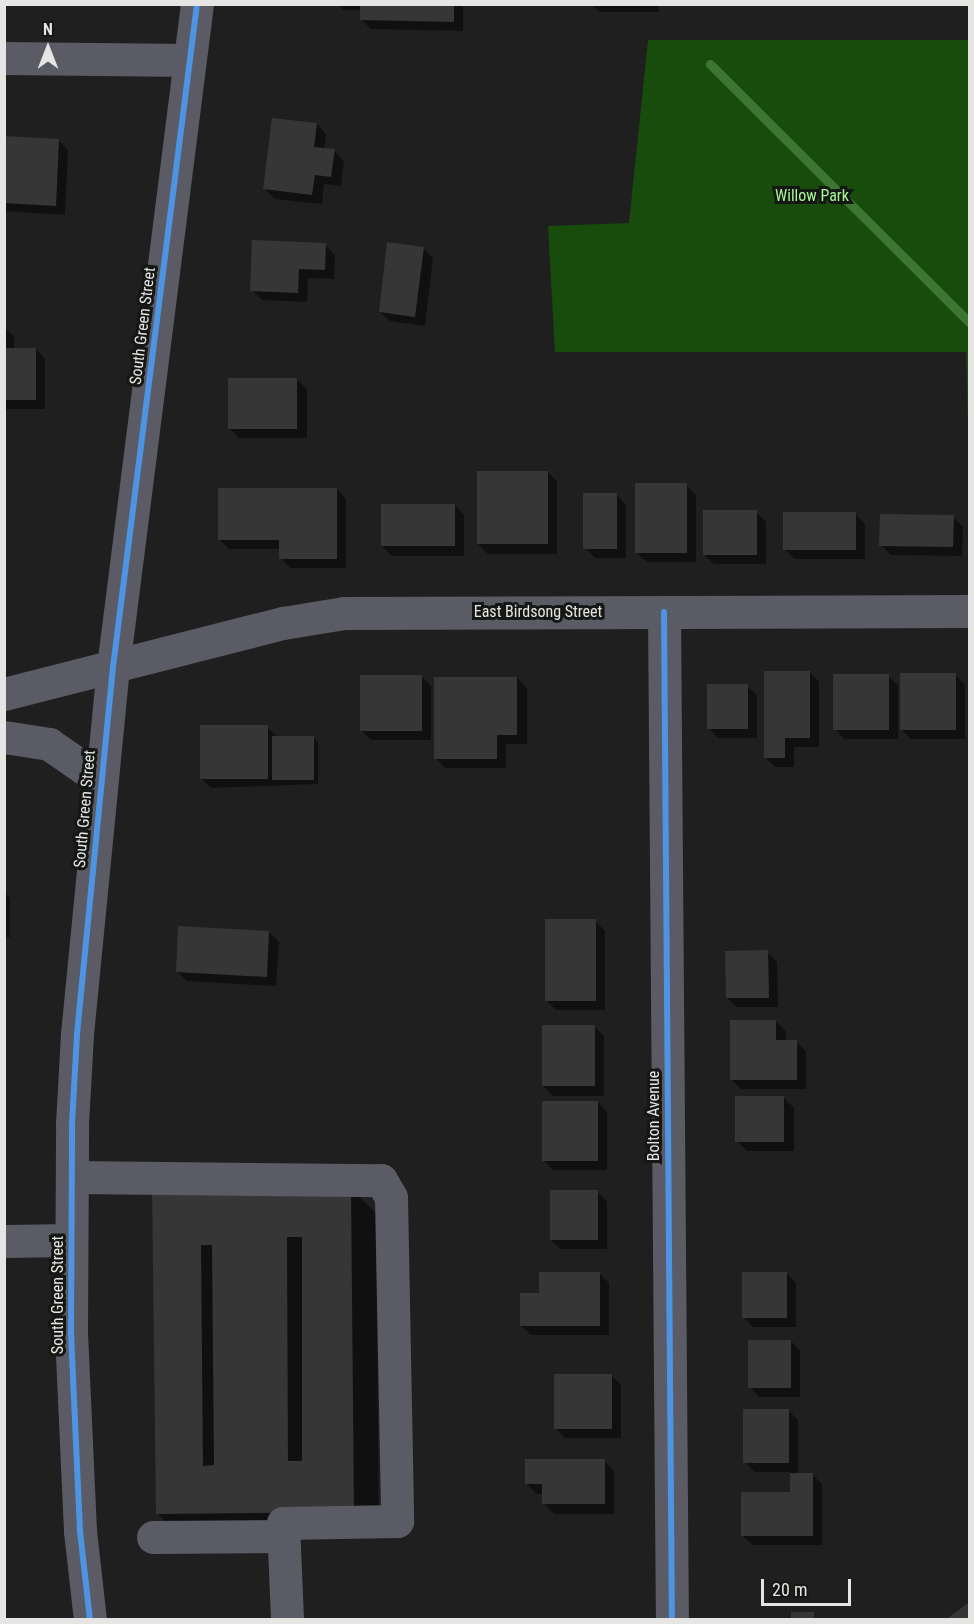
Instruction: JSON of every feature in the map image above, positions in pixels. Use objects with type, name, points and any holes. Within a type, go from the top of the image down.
[{"type":"street","name":"South Green Street","points":[[90,1620],[76,1458],[70,1240],[77,1034],[113,667],[196,4]]},
{"type":"street","points":[[4,58],[189,60]]},
{"type":"street","name":"East Birdsong Street","points":[[4,694],[283,623],[344,613],[969,611]]},
{"type":"street","name":"Bolton Avenue","points":[[664,612],[672,1620]]},
{"type":"street","points":[[4,737],[49,744],[101,780]]},
{"type":"street","points":[[73,1177],[381,1180],[391,1197],[397,1521],[283,1523],[287,1620]]},
{"type":"street","points":[[4,1241],[70,1240]]},
{"type":"street","points":[[153,1537],[284,1536]]},
{"type":"green space","name":"Willow Park","points":[[648,40],[969,40],[969,458],[966,352],[555,352],[548,226],[629,223]]},
{"type":"building","points":[[360,4],[454,4],[454,22],[360,20]]},
{"type":"building","points":[[272,118],[317,123],[314,147],[335,149],[331,177],[315,175],[312,195],[263,189]]},
{"type":"building","points":[[4,136],[59,139],[56,206],[4,203]]},
{"type":"building","points":[[252,240],[326,243],[325,270],[299,269],[298,293],[250,291]]},
{"type":"building","points":[[387,242],[424,247],[415,317],[379,312]]},
{"type":"building","points":[[4,348],[36,348],[36,400],[4,400]]},
{"type":"building","points":[[228,378],[297,378],[297,429],[228,429]]},
{"type":"building","points":[[477,471],[548,471],[548,544],[477,544]]},
{"type":"building","points":[[635,483],[687,483],[687,553],[635,553]]},
{"type":"building","points":[[218,488],[337,488],[337,559],[279,559],[279,540],[218,540]]},
{"type":"building","points":[[583,493],[617,493],[617,549],[583,549]]},
{"type":"building","points":[[381,504],[455,504],[455,546],[381,546]]},
{"type":"building","points":[[703,510],[757,510],[757,555],[703,555]]},
{"type":"building","points":[[783,512],[856,512],[856,550],[783,550]]},
{"type":"building","points":[[880,514],[954,515],[953,547],[879,546]]},
{"type":"building","points":[[764,671],[810,671],[810,738],[785,738],[785,758],[764,758]]},
{"type":"building","points":[[900,673],[956,673],[956,730],[900,730]]},
{"type":"building","points":[[833,674],[889,674],[889,730],[833,730]]},
{"type":"building","points":[[360,675],[422,675],[422,731],[360,731]]},
{"type":"building","points":[[434,677],[517,677],[517,735],[497,735],[497,759],[434,759]]},
{"type":"building","points":[[707,684],[748,684],[748,729],[707,729]]},
{"type":"building","points":[[200,725],[268,725],[268,779],[200,779]]},
{"type":"building","points":[[272,736],[314,736],[314,780],[272,780]]},
{"type":"building","points":[[545,919],[596,919],[596,1001],[545,1001]]},
{"type":"building","points":[[178,926],[269,931],[267,977],[176,972]]},
{"type":"building","points":[[768,950],[769,998],[726,998],[725,951]]},
{"type":"building","points":[[730,1020],[776,1020],[776,1040],[797,1040],[797,1080],[730,1080]]},
{"type":"building","points":[[542,1025],[595,1025],[595,1086],[542,1086]]},
{"type":"building","points":[[735,1096],[784,1096],[784,1142],[735,1142]]},
{"type":"building","points":[[542,1101],[598,1101],[598,1161],[542,1161]]},
{"type":"building","points":[[351,1186],[354,1512],[156,1514],[152,1188]],"holes":[[[287,1237],[302,1237],[302,1461],[288,1461]],[[201,1245],[212,1245],[214,1465],[203,1466]]]},
{"type":"building","points":[[550,1190],[598,1190],[598,1240],[550,1240]]},
{"type":"building","points":[[539,1272],[600,1272],[600,1326],[520,1326],[520,1293],[539,1293]]},
{"type":"building","points":[[742,1272],[787,1272],[787,1318],[742,1318]]},
{"type":"building","points":[[748,1340],[791,1340],[791,1388],[748,1388]]},
{"type":"building","points":[[554,1374],[612,1374],[612,1429],[554,1429]]},
{"type":"building","points":[[743,1409],[789,1409],[789,1463],[743,1463]]},
{"type":"building","points":[[525,1459],[605,1459],[605,1504],[542,1504],[542,1484],[525,1484]]},
{"type":"building","points":[[790,1473],[813,1473],[813,1536],[741,1536],[741,1492],[790,1492]]},
{"type":"building","points":[[968,1603],[970,1620],[945,1620]]},
{"type":"building","points":[[791,1612],[814,1612],[814,1620],[791,1620]]},
{"type":"waterway","points":[[710,64],[970,323]]},
{"type":"cycle path","points":[[90,1620],[80,1531],[71,1333],[72,1124],[77,1034],[113,667],[197,4]]},
{"type":"cycle path","points":[[664,612],[672,1620]]}]
